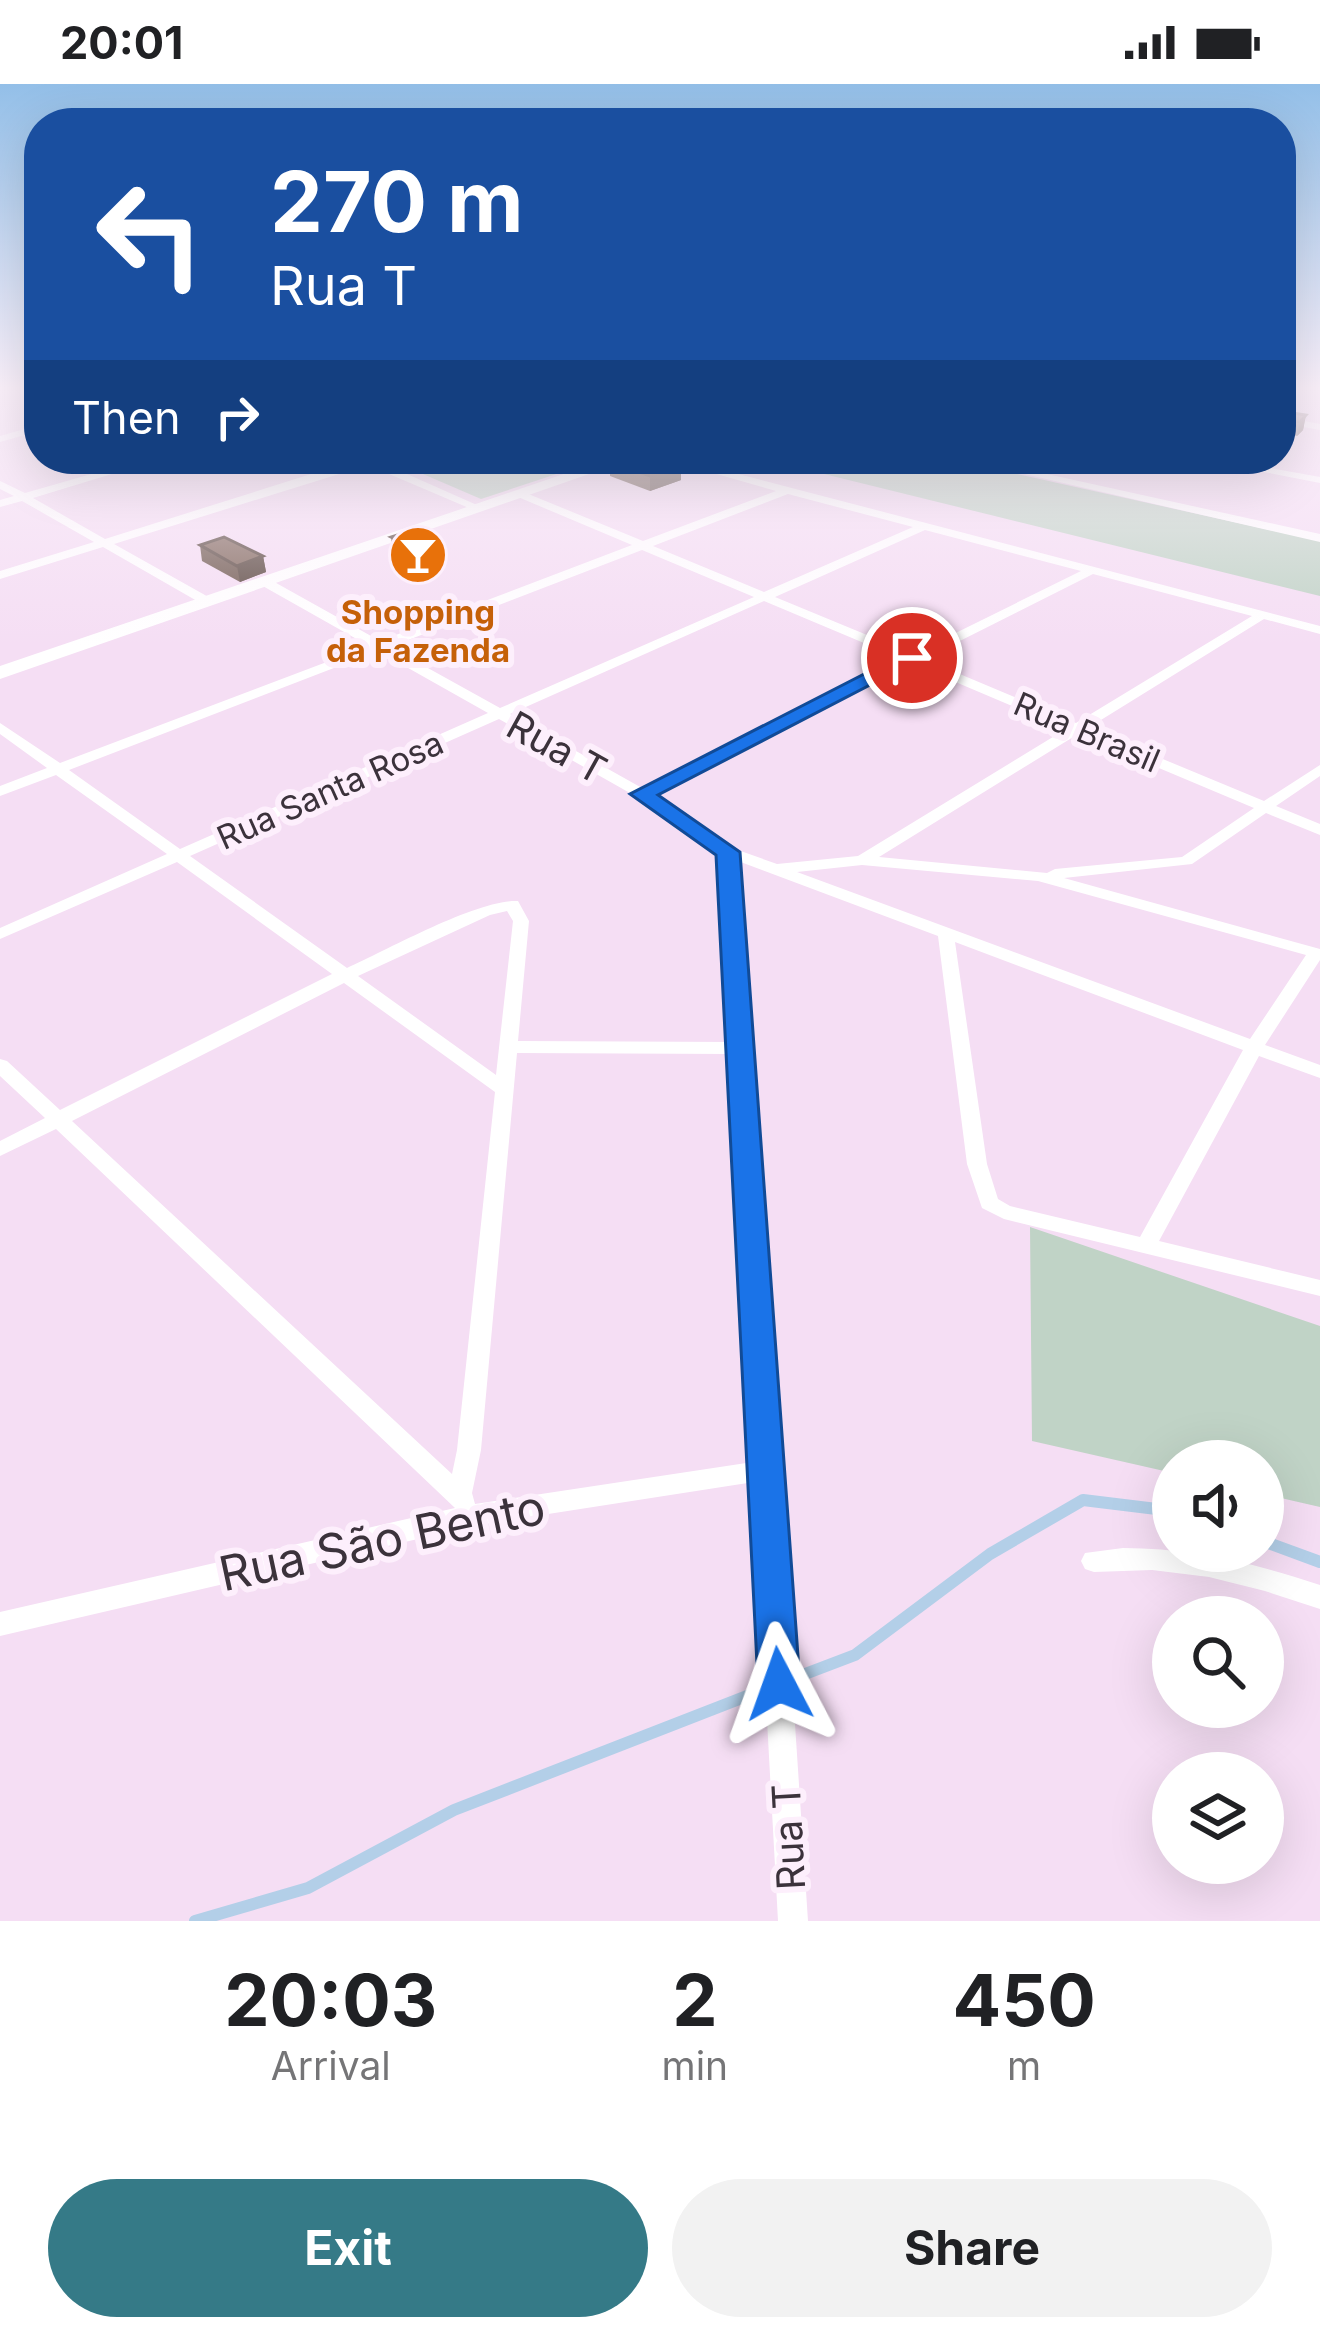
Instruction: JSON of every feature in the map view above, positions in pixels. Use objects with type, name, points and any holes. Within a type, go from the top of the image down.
[{"type":"main road","points":[[0,673],[579,475]]},
{"type":"street","points":[[0,504],[101,475]]},
{"type":"street","points":[[0,575],[321,475]]},
{"type":"street","points":[[401,475],[480,509]]},
{"type":"street","points":[[729,475],[1320,630]]},
{"type":"street","points":[[1035,475],[1320,538]]},
{"type":"street","points":[[0,484],[208,602]]},
{"type":"street","points":[[0,790],[788,490]]},
{"type":"street","name":"Rua Brasil","points":[[522,495],[1320,830]]},
{"type":"street","name":"Rua Santa Rosa","points":[[0,934],[922,526]]},
{"type":"street","points":[[642,794],[1088,572]]},
{"type":"street","name":"Rua T","points":[[265,582],[642,794],[728,852],[793,1921]]},
{"type":"street","points":[[862,860],[1072,727],[1262,615]]},
{"type":"street","points":[[0,727],[341,977],[505,1090]]},
{"type":"street","points":[[772,869],[862,860],[1039,875],[1186,861],[1320,769]]},
{"type":"street","points":[[728,852],[946,937],[1320,1072]]},
{"type":"street","points":[[1039,875],[1318,953],[1254,1048],[1148,1242]]},
{"type":"street","points":[[0,1149],[341,977],[485,911],[512,905],[521,921],[469,1450],[469,1506]]},
{"type":"street","points":[[946,937],[986,1197],[1004,1212],[1148,1242],[1320,1288]]},
{"type":"street","points":[[510,1047],[738,1048]]},
{"type":"street","points":[[0,1065],[469,1506]]},
{"type":"street","name":"Rua São Bento","points":[[0,1624],[469,1506],[766,1470]]},
{"type":"street","points":[[1094,1561],[1143,1556],[1265,1577],[1320,1597]]},
{"type":"green space","points":[[425,475],[554,475],[481,499]]},
{"type":"green space","points":[[827,475],[1020,475],[1320,541],[1320,596]]},
{"type":"green space","points":[[1030,1227],[1320,1326],[1320,1507],[1284,1499],[1284,1440],[1152,1440],[1152,1468],[1032,1441]]},
{"type":"building","points":[[416,529],[441,542],[417,550],[391,537]]},
{"type":"building","points":[[224,537],[263,556],[237,566],[200,545]]},
{"type":"waterway","points":[[784,1682],[855,1655],[990,1554],[1083,1500],[1152,1508]]},
{"type":"waterway","points":[[1284,1549],[1320,1562]]},
{"type":"waterway","points":[[195,1921],[308,1888],[454,1810],[770,1687]]},
{"type":"place","name":"Shopping da Fazenda","points":[[418,555]]},
{"type":"route","points":[[779,1684],[728,852],[642,794],[912,658]]}]
